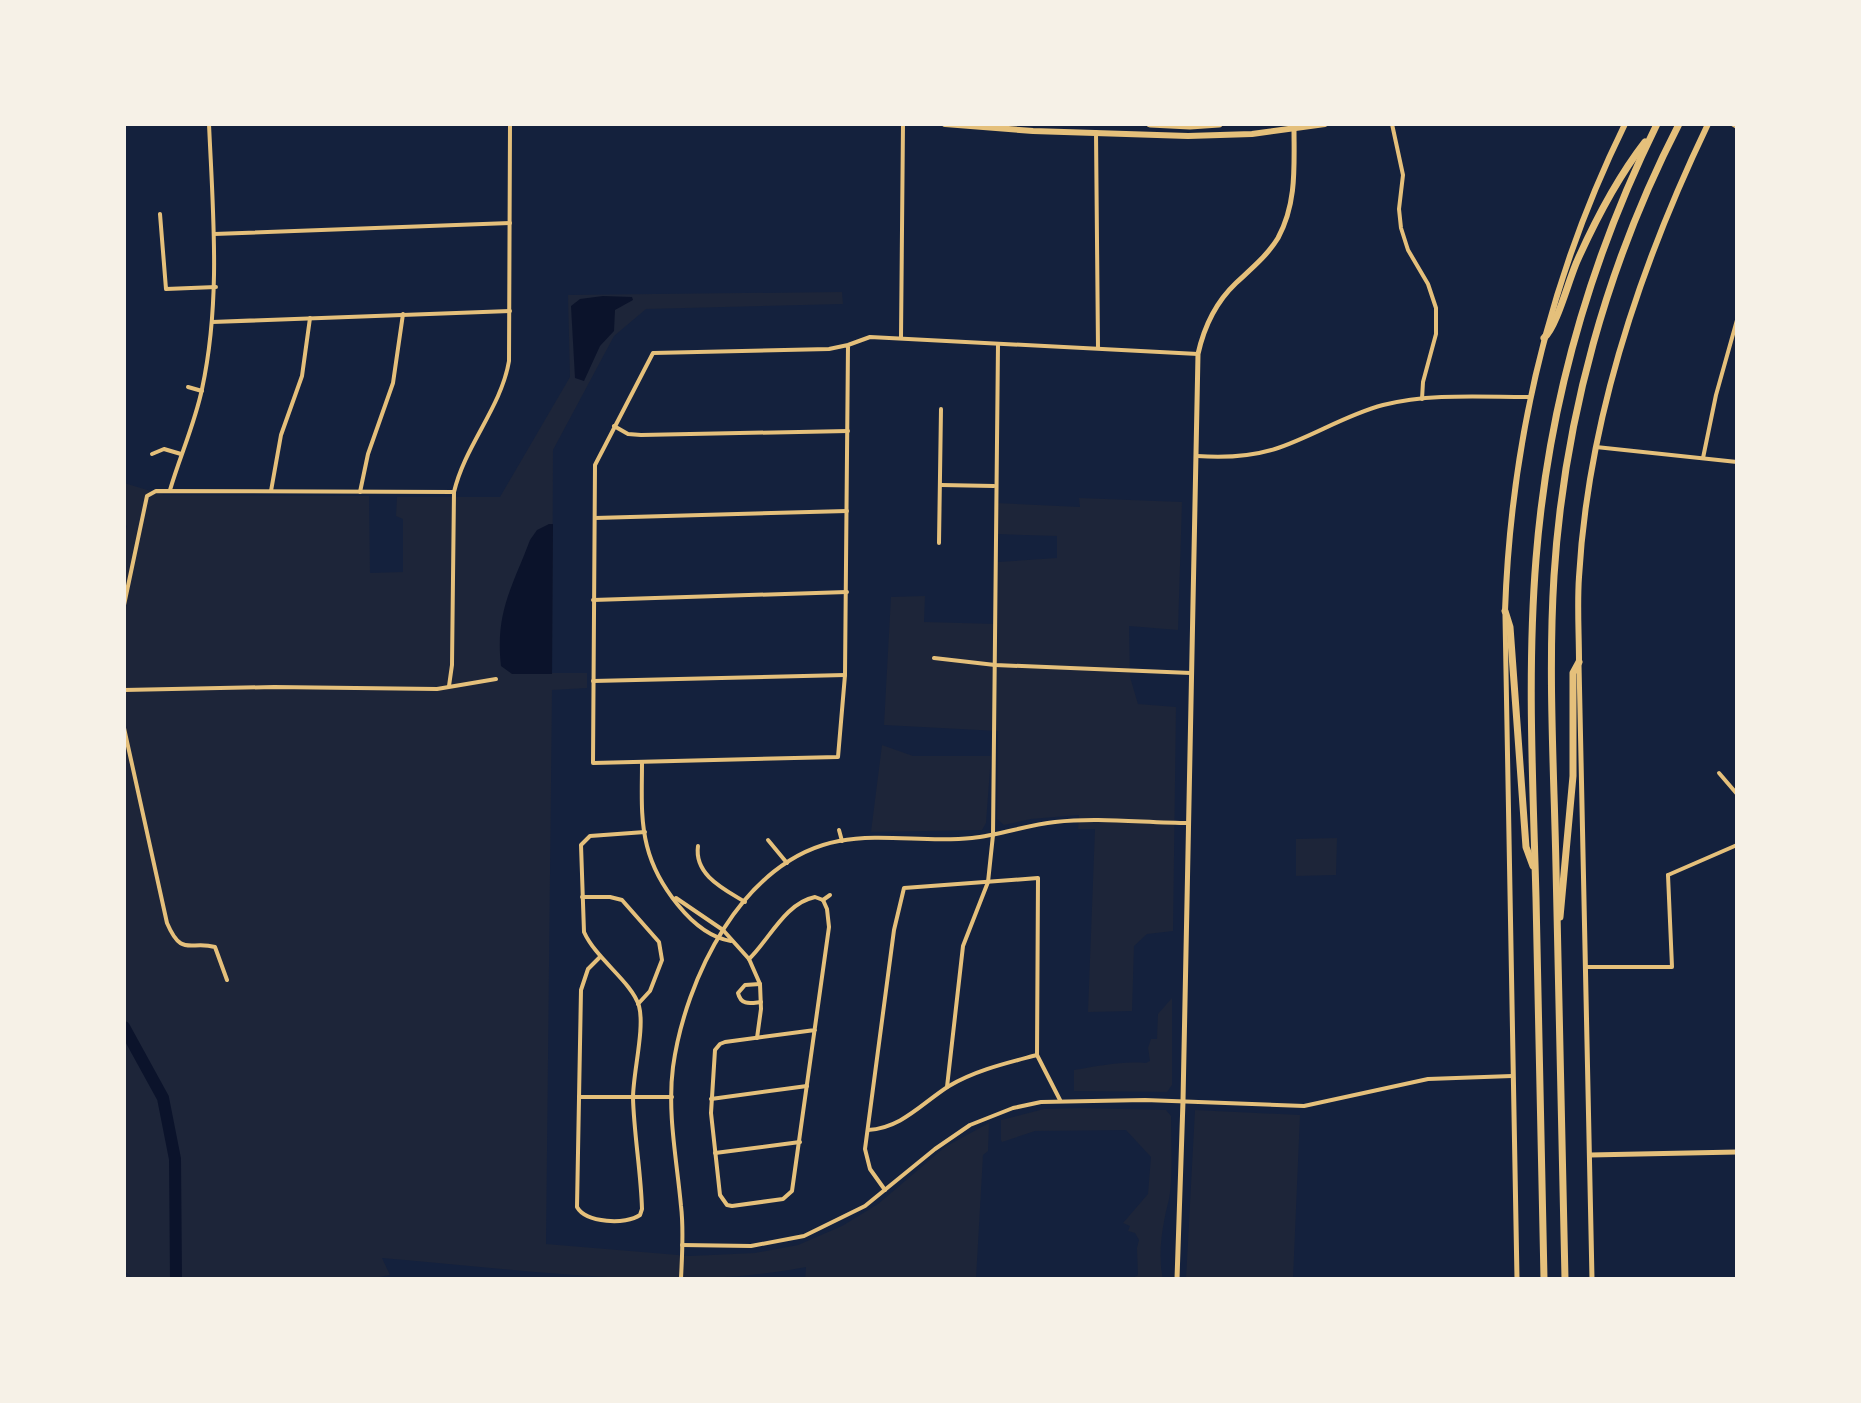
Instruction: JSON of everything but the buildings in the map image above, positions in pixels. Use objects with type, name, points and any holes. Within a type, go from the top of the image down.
[{"type":"highway","points":[[1150,124],[1219,124]]},
{"type":"highway","points":[[1565,1279],[1552,625],[1556,552],[1564,480],[1585,374],[1609,292],[1643,202],[1679,124]]},
{"type":"highway","points":[[1544,338],[1551,332],[1569,279],[1599,217],[1630,162],[1656,127]]},
{"type":"highway","points":[[1544,1279],[1533,607],[1539,523],[1561,392],[1586,299],[1619,208],[1656,127]]},
{"type":"highway","points":[[1505,611],[1510,627],[1526,847],[1536,872]]},
{"type":"highway","points":[[1557,939],[1566,878],[1572,785],[1573,673],[1579,662]]},
{"type":"main road","points":[[945,124],[1188,136],[1252,134],[1325,124]]},
{"type":"main road","points":[[1034,124],[1060,131]]},
{"type":"main road","points":[[1517,1279],[1505,611],[1512,506],[1530,397],[1544,338],[1581,224],[1625,124]]},
{"type":"main road","points":[[1592,1279],[1579,662],[1579,576],[1588,486],[1618,356],[1655,244],[1677,188],[1708,124]]},
{"type":"main road","points":[[1177,1279],[1198,354],[1211,316],[1222,298],[1271,248],[1285,222],[1294,188],[1294,126]]},
{"type":"main road","points":[[1590,1155],[1737,1152]]},
{"type":"street","points":[[170,490],[202,391],[216,287],[209,124]]},
{"type":"street","points":[[449,686],[452,665],[454,492],[462,465],[504,385],[509,361],[510,124]]},
{"type":"street","points":[[901,337],[903,124]]},
{"type":"street","points":[[1392,124],[1403,175],[1399,209],[1401,228],[1408,250],[1428,284],[1436,308],[1436,334],[1423,382],[1422,399]]},
{"type":"street","points":[[1096,132],[1098,348]]},
{"type":"street","points":[[160,214],[166,289],[216,287]]},
{"type":"street","points":[[214,234],[510,223]]},
{"type":"street","points":[[212,322],[510,311]]},
{"type":"street","points":[[360,492],[368,454],[393,383],[403,314]]},
{"type":"street","points":[[271,491],[281,435],[302,376],[310,318]]},
{"type":"street","points":[[1703,458],[1716,395],[1737,320]]},
{"type":"street","points":[[848,345],[845,675],[838,757],[593,763],[595,465],[653,353],[829,349],[870,337],[901,337],[1198,354]]},
{"type":"street","points":[[947,1087],[963,946],[988,882],[993,835],[994,486],[998,344]]},
{"type":"street","points":[[188,387],[202,391]]},
{"type":"street","points":[[1197,456],[1220,458],[1258,454],[1385,405],[1422,399],[1530,397]]},
{"type":"street","points":[[939,543],[941,409]]},
{"type":"street","points":[[614,426],[628,434],[641,435],[848,431]]},
{"type":"street","points":[[1596,447],[1737,462]]},
{"type":"street","points":[[152,454],[164,449],[181,454]]},
{"type":"street","points":[[940,485],[994,486]]},
{"type":"street","points":[[124,605],[147,496],[151,493],[170,490],[454,492]]},
{"type":"street","points":[[595,518],[847,511]]},
{"type":"street","points":[[593,600],[847,592]]},
{"type":"street","points":[[934,658],[995,665],[1193,673]]},
{"type":"street","points":[[593,681],[845,675]]},
{"type":"street","points":[[124,690],[274,687],[437,689],[496,679]]},
{"type":"street","points":[[124,728],[167,923],[176,939],[185,946],[215,947],[227,980]]},
{"type":"street","points":[[642,763],[645,832],[651,859],[684,914],[718,939],[731,941]]},
{"type":"street","points":[[1719,773],[1737,794]]},
{"type":"street","points":[[681,1279],[682,1210],[672,1097],[675,1055],[685,1008],[696,979],[723,930],[745,902],[787,863],[823,845],[842,841],[969,839],[1058,822],[1189,823]]},
{"type":"street","points":[[839,830],[842,841]]},
{"type":"street","points":[[600,957],[588,969],[581,990],[577,1201],[581,1213],[588,1217],[628,1221],[640,1215],[642,1203],[633,1097],[641,1024],[638,1004],[584,932],[581,845],[590,836],[645,832]]},
{"type":"street","points":[[768,840],[787,863]]},
{"type":"street","points":[[1660,873],[1668,875],[1737,845]]},
{"type":"street","points":[[698,846],[697,858],[705,873],[745,902]]},
{"type":"street","points":[[1586,967],[1672,967],[1668,875]]},
{"type":"street","points":[[885,1190],[870,1169],[865,1149],[894,930],[904,888],[1038,878],[1037,1055],[1060,1100]]},
{"type":"street","points":[[823,900],[830,895]]},
{"type":"street","points":[[673,896],[723,930],[749,959],[760,984],[757,1038]]},
{"type":"street","points":[[582,897],[617,898],[632,909],[659,942],[662,960],[650,991],[638,1004]]},
{"type":"street","points":[[749,959],[782,920],[803,901],[815,897],[823,900],[829,927],[800,1142],[790,1195],[783,1199],[727,1205],[720,1195],[711,1099],[717,1046],[725,1042],[815,1030]]},
{"type":"street","points":[[760,984],[745,985],[738,993],[740,1000],[746,1004],[761,1002]]},
{"type":"street","points":[[868,1130],[896,1125],[947,1087],[1005,1063],[1037,1055]]},
{"type":"street","points":[[682,1245],[751,1246],[804,1236],[865,1206],[970,1125],[1013,1108],[1060,1100],[1304,1106],[1428,1079],[1512,1076]]},
{"type":"street","points":[[711,1099],[807,1086]]},
{"type":"street","points":[[579,1097],[672,1097]]},
{"type":"street","points":[[715,1153],[800,1142]]},
{"type":"shaded area","points":[[842,292],[843,304],[646,309],[614,336],[553,450],[552,673],[587,673],[587,688],[552,690],[546,1244],[690,1256],[755,1253],[798,1245],[842,1226],[878,1204],[945,1147],[989,1123],[988,1151],[983,1155],[976,1279],[805,1279],[806,1267],[754,1275],[649,1278],[541,1273],[382,1258],[390,1275],[369,1279],[124,1279],[124,1274],[132,1277],[124,1271],[124,535],[127,526],[124,524],[124,483],[164,495],[369,496],[370,573],[403,572],[403,519],[396,516],[397,497],[500,497],[570,377],[568,295]]},
{"type":"shaded area","points":[[632,297],[633,300],[615,310],[614,331],[600,346],[584,381],[575,378],[571,306],[580,299]]},
{"type":"shaded area","points":[[1079,498],[1182,502],[1178,630],[1129,626],[1130,677],[1138,704],[1176,707],[1173,931],[1147,934],[1134,946],[1132,1011],[1088,1012],[1095,829],[1078,829],[1079,815],[1004,825],[997,819],[998,731],[884,725],[891,597],[925,596],[924,622],[997,624],[998,562],[1057,558],[1057,536],[997,534],[996,503],[1080,507]]},
{"type":"shaded area","points":[[553,524],[552,674],[512,674],[501,666],[500,630],[503,615],[530,540],[537,530]]},
{"type":"shaded area","points":[[882,745],[913,756],[991,756],[986,823],[982,830],[871,832]]},
{"type":"shaded area","points":[[1337,838],[1336,875],[1296,876],[1296,839]]},
{"type":"shaded area","points":[[1172,998],[1172,1085],[1167,1092],[1074,1091],[1074,1070],[1150,1061],[1148,1048],[1151,1039],[1157,1039],[1158,1014]]},
{"type":"shaded area","points":[[1044,1109],[1166,1110],[1171,1116],[1170,1191],[1161,1249],[1163,1279],[1131,1279],[1138,1275],[1139,1240],[1135,1233],[1128,1231],[1130,1226],[1123,1223],[1148,1194],[1151,1157],[1126,1130],[1035,1131],[1001,1140],[1001,1120]]},
{"type":"shaded area","points":[[1195,1110],[1300,1115],[1293,1279],[1186,1279]]},
{"type":"waterway","points":[[124,1027],[163,1098],[175,1159],[176,1279]]}]
